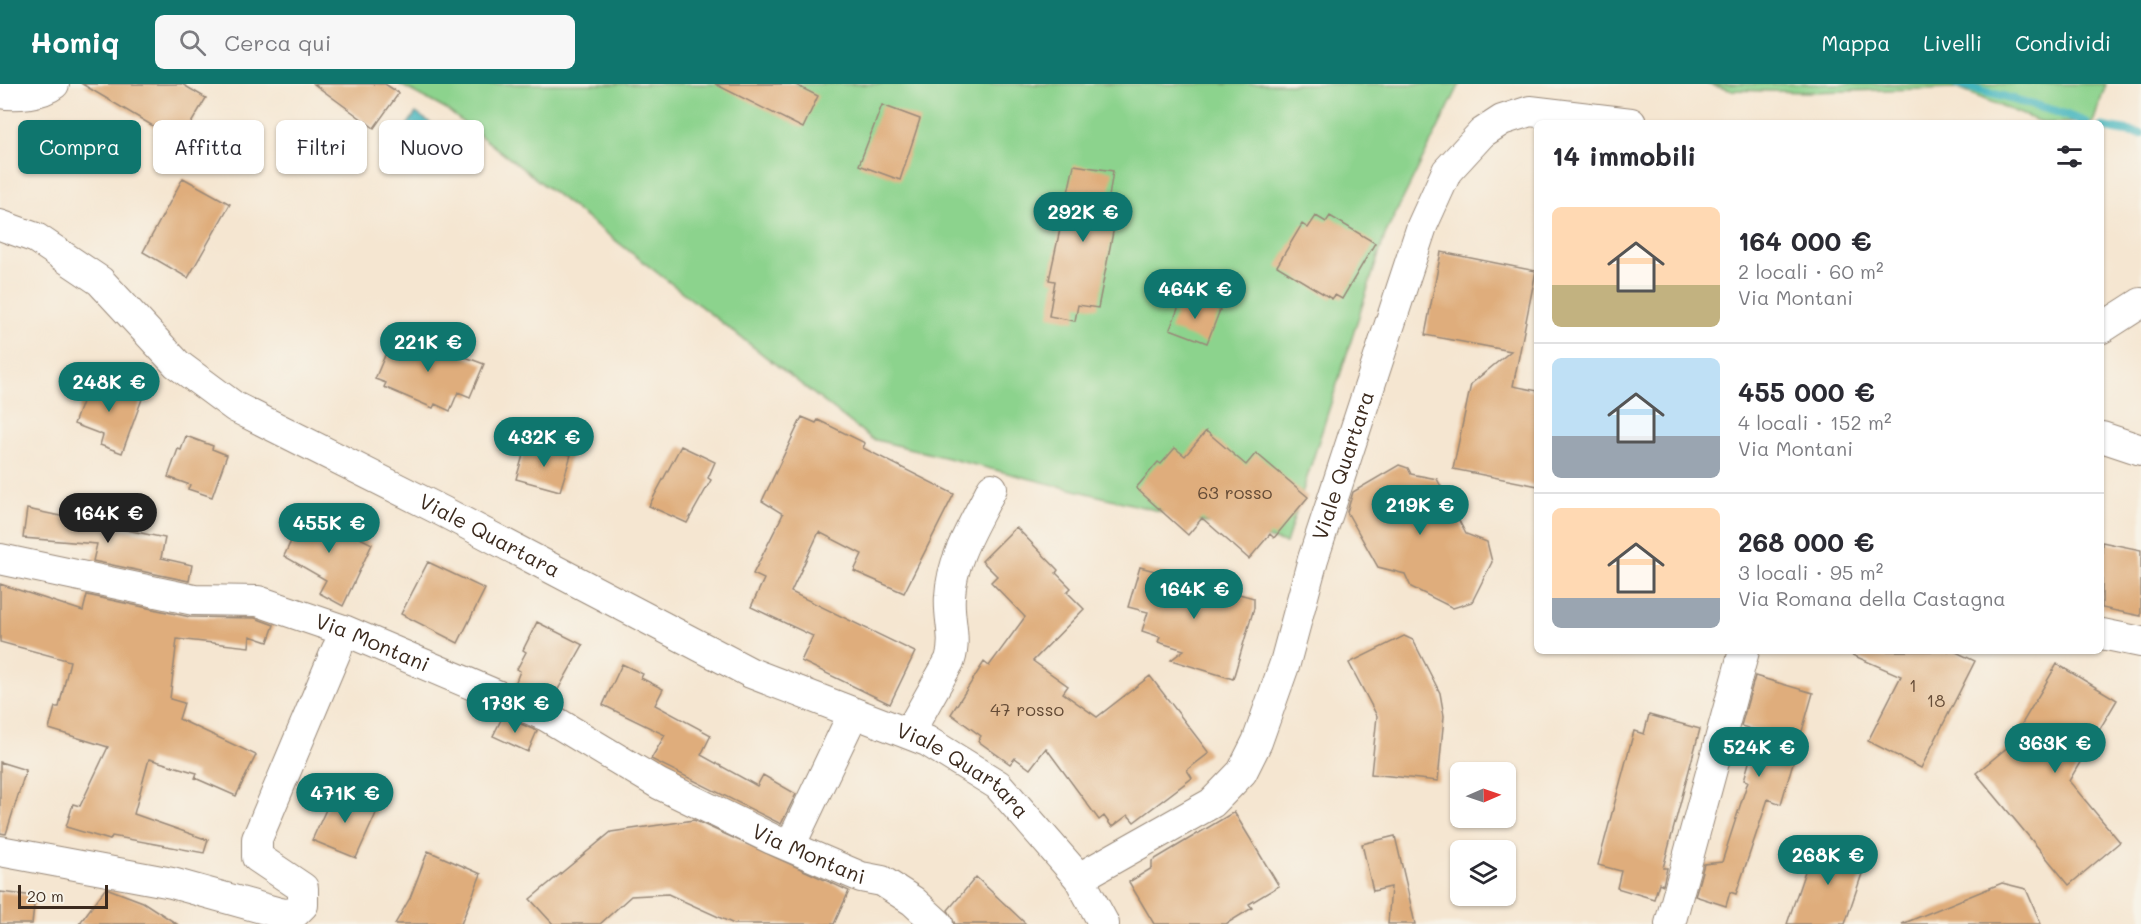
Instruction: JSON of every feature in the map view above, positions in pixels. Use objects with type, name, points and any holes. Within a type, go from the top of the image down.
[{"type":"street","points":[[0,93],[11,95],[48,89],[54,84]]},
{"type":"street","name":"Viale Quartara","points":[[1079,878],[1212,803],[1242,772],[1273,702],[1313,559],[1422,226],[1447,171],[1482,133],[1502,120],[1530,111],[1606,120]]},
{"type":"street","name":"Viale Quartara","points":[[0,225],[36,238],[100,281],[177,363],[235,407],[444,512],[750,673],[927,741],[998,785],[1079,878],[1104,924]]},
{"type":"street","points":[[2104,327],[2141,303]]},
{"type":"street","points":[[2104,438],[2141,450]]},
{"type":"street","points":[[909,733],[950,660],[954,648],[949,598],[954,566],[992,488]]},
{"type":"street","name":"Via Montani","points":[[0,559],[194,600],[258,601],[346,631],[546,716],[659,784],[772,838],[791,844],[861,877],[882,880],[897,888],[938,924]]},
{"type":"street","points":[[2104,634],[2141,642]]},
{"type":"street","points":[[0,851],[172,883],[283,914],[294,913],[303,905],[303,888],[257,856],[257,838],[337,650]]},
{"type":"street","points":[[1670,924],[1743,654]]},
{"type":"street","points":[[791,844],[854,714]]},
{"type":"green space","points":[[399,84],[1460,84],[1385,235],[1286,543],[872,439],[484,139],[484,120],[460,120],[447,110]]},
{"type":"green space","points":[[1707,84],[2106,84],[2094,120],[2036,120],[1956,88],[1808,92],[1730,90]]},
{"type":"water","points":[[416,113],[426,120],[411,120]]},
{"type":"building","points":[[82,84],[182,84],[206,98],[193,120],[153,120],[153,126]]},
{"type":"building","points":[[314,84],[385,84],[399,93],[374,128],[367,123],[367,120],[363,120]]},
{"type":"building","points":[[715,84],[794,84],[818,96],[803,128]]},
{"type":"building","points":[[882,105],[920,119],[900,180],[859,165]]},
{"type":"building","points":[[1074,165],[1113,171],[1107,210],[1117,212],[1098,308],[1078,305],[1075,321],[1049,316],[1055,281],[1049,280]]},
{"type":"building","points":[[183,178],[230,204],[188,278],[143,252]]},
{"type":"building","points":[[1316,216],[1326,222],[1330,216],[1375,243],[1342,299],[1335,295],[1332,299],[1277,266],[1302,224],[1308,228]]},
{"type":"building","points":[[1441,252],[1534,271],[1534,281],[1513,386],[1534,390],[1534,485],[1453,469],[1471,384],[1511,351],[1425,335]]},
{"type":"building","points":[[1183,296],[1220,310],[1207,343],[1170,329]]},
{"type":"building","points":[[400,333],[484,364],[470,397],[458,392],[450,411],[435,404],[433,408],[384,387],[386,383],[375,379],[386,353],[391,355]]},
{"type":"building","points":[[97,376],[129,388],[127,394],[142,399],[122,453],[100,445],[103,435],[74,424],[86,391],[91,392]]},
{"type":"building","points":[[802,417],[816,423],[818,420],[865,443],[863,448],[954,494],[904,593],[854,571],[862,554],[819,532],[791,592],[915,652],[890,704],[801,661],[813,636],[751,607],[764,579],[753,574],[783,514],[762,501]]},
{"type":"building","points":[[1206,431],[1246,465],[1256,453],[1308,497],[1274,538],[1270,534],[1249,559],[1202,518],[1188,535],[1136,488],[1158,462],[1161,464],[1175,448],[1185,456]]},
{"type":"building","points":[[186,436],[213,446],[212,449],[227,455],[212,497],[188,489],[190,485],[168,477],[178,449],[181,450]]},
{"type":"building","points":[[533,445],[571,455],[560,491],[516,479],[524,452],[531,454]]},
{"type":"building","points":[[681,446],[715,462],[708,478],[711,480],[687,523],[649,506]]},
{"type":"building","points":[[1399,465],[1408,468],[1411,474],[1437,479],[1466,534],[1487,542],[1492,562],[1472,602],[1453,608],[1411,587],[1405,574],[1378,567],[1347,512],[1353,492]]},
{"type":"building","points":[[27,509],[165,538],[161,558],[192,565],[189,581],[93,561],[97,544],[23,538]]},
{"type":"building","points":[[325,513],[357,528],[354,535],[372,544],[343,606],[319,593],[326,580],[284,556],[304,514],[321,522]]},
{"type":"building","points":[[1016,527],[1058,570],[1056,573],[1071,588],[1067,592],[1084,609],[1033,661],[1068,686],[1063,693],[1097,717],[1150,676],[1209,753],[1187,770],[1192,778],[1134,822],[1128,815],[1112,827],[1104,816],[1099,820],[1046,748],[1030,769],[1015,758],[1010,764],[978,741],[981,736],[951,714],[984,662],[989,666],[1025,617],[991,582],[997,576],[982,561]]},
{"type":"building","points":[[2104,542],[2141,550],[2141,616],[2104,608]]},
{"type":"building","points":[[428,562],[485,589],[458,643],[401,614]]},
{"type":"building","points":[[1140,567],[1254,598],[1254,608],[1233,679],[1171,660],[1184,650],[1158,642],[1160,637],[1142,631],[1148,612],[1128,607]]},
{"type":"building","points":[[0,584],[83,611],[87,595],[190,617],[255,618],[274,625],[268,642],[250,636],[249,647],[177,639],[170,699],[184,703],[179,719],[256,755],[236,796],[195,778],[197,773],[149,759],[134,814],[208,840],[204,853],[112,836],[110,840],[66,827],[73,804],[80,806],[108,747],[49,729],[55,707],[59,707],[70,661],[0,642]]},
{"type":"building","points":[[537,622],[583,645],[552,700],[515,684],[520,671],[517,669],[526,652],[523,650]]},
{"type":"building","points":[[1404,636],[1413,640],[1440,693],[1444,716],[1438,781],[1371,774],[1377,716],[1349,663]]},
{"type":"building","points":[[1850,654],[1960,654],[1975,661],[1921,768],[1868,741],[1901,676]]},
{"type":"building","points":[[622,664],[643,674],[641,678],[663,689],[655,705],[711,735],[701,755],[757,786],[763,775],[796,794],[781,824],[651,759],[665,735],[603,705]]},
{"type":"building","points":[[2057,664],[2117,700],[2069,781],[2120,842],[2069,885],[1976,773],[2009,746]]},
{"type":"building","points":[[1755,676],[1813,693],[1781,804],[1768,799],[1736,894],[1730,892],[1726,906],[1695,896],[1704,864],[1722,862],[1748,781],[1744,780],[1758,731],[1741,726]]},
{"type":"building","points":[[1649,715],[1700,729],[1663,868],[1667,868],[1663,885],[1659,883],[1654,899],[1617,888],[1621,871],[1598,865],[1634,731],[1644,734]]},
{"type":"building","points":[[503,716],[537,731],[528,752],[493,736]]},
{"type":"building","points":[[0,762],[26,770],[6,834],[0,833]]},
{"type":"building","points":[[335,790],[378,809],[356,858],[312,840]]},
{"type":"building","points":[[1234,812],[1279,886],[1249,904],[1252,908],[1226,924],[1154,924],[1129,882],[1152,868],[1152,861]]},
{"type":"building","points":[[694,820],[849,891],[834,924],[734,924],[668,894],[631,896],[600,924],[553,924],[530,899],[611,832]]},
{"type":"building","points":[[1395,836],[1415,924],[1388,924],[1391,887],[1373,891],[1362,844]]},
{"type":"building","points":[[1816,839],[1868,856],[1845,924],[1787,924]]},
{"type":"building","points":[[428,851],[481,874],[461,924],[395,924],[410,898]]},
{"type":"building","points":[[976,877],[1026,924],[955,924],[948,910]]},
{"type":"building","points":[[2002,883],[2026,889],[2041,924],[1902,924]]},
{"type":"building","points":[[106,888],[143,902],[177,924],[79,924]]},
{"type":"building","points":[[0,892],[35,896],[32,924],[0,924]]},
{"type":"waterway","points":[[1957,84],[2055,111],[2078,120]]},
{"type":"waterway","points":[[2104,127],[2141,134]]}]
